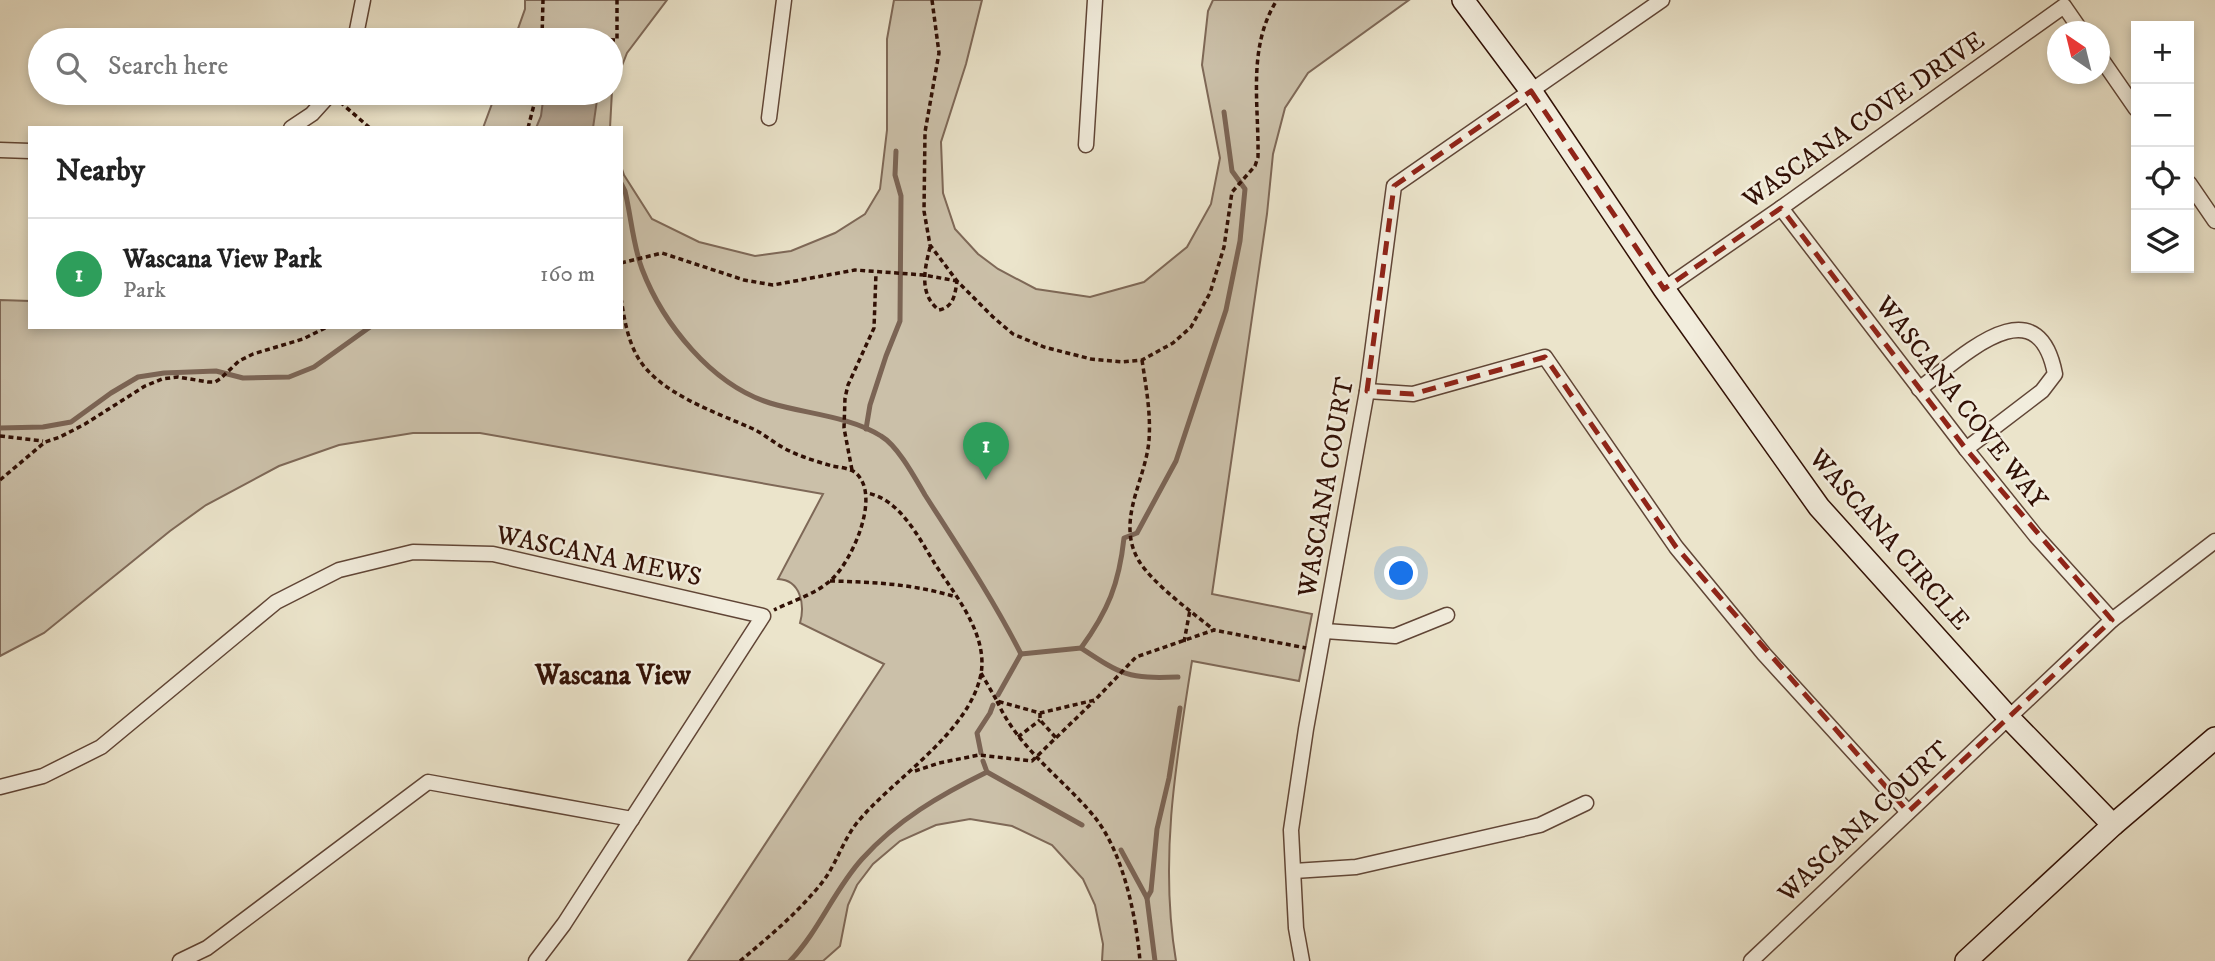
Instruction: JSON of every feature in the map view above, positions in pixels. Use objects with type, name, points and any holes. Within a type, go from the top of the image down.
[{"type":"street","points":[[357,28],[363,0]]},
{"type":"street","points":[[769,118],[784,0]]},
{"type":"street","points":[[1086,145],[1095,0]]},
{"type":"street","name":"WASCANA CIRCLE","points":[[1463,0],[1531,91],[1664,289],[1819,507],[2009,718],[2113,825]]},
{"type":"street","name":"WASCANA COURT","points":[[1302,961],[1296,928],[1291,830],[1367,391],[1394,186],[1662,0]]},
{"type":"street","name":"WASCANA COVE DRIVE","points":[[1664,289],[2064,6],[2074,21]]},
{"type":"street","points":[[2110,72],[2131,102]]},
{"type":"street","points":[[294,126],[320,105]]},
{"type":"street","points":[[0,138],[23,150]]},
{"type":"street","points":[[0,150],[23,150]]},
{"type":"street","points":[[2194,190],[2215,221]]},
{"type":"street","name":"WASCANA COVE WAY","points":[[1781,208],[1966,449],[2036,536],[2112,620]]},
{"type":"street","points":[[1919,389],[1997,333],[2020,328],[2039,337],[2052,355],[2055,374],[2042,391],[1966,449]]},
{"type":"street","points":[[1367,391],[1413,394],[1545,357],[1676,547],[1764,654],[1908,811]]},
{"type":"street","points":[[2009,718],[2112,620],[2215,541]]},
{"type":"street","name":"WASCANA MEWS","points":[[0,787],[43,776],[101,747],[276,602],[339,570],[414,552],[493,554],[763,616]]},
{"type":"street","points":[[1325,631],[1395,636],[1447,615]]},
{"type":"street","points":[[536,961],[632,819],[763,616]]},
{"type":"street","name":"WASCANA COURT","points":[[1751,961],[2009,718]]},
{"type":"street","points":[[1966,961],[2113,825],[2215,738]]},
{"type":"street","points":[[180,961],[207,948],[428,782],[632,819]]},
{"type":"street","points":[[1294,871],[1356,867],[1540,825],[1586,803]]},
{"type":"path","points":[[542,28],[543,0]]},
{"type":"path","points":[[617,0],[617,28]]},
{"type":"path","points":[[932,0],[939,53],[925,132],[924,211],[930,245],[924,275],[929,299],[939,310],[954,300],[957,281]]},
{"type":"path","points":[[930,245],[957,281],[993,317],[1013,334],[1044,347],[1091,359],[1122,362],[1142,360],[1173,343],[1191,327],[1200,312],[1218,270],[1232,192],[1255,166],[1258,157],[1256,62],[1264,24],[1277,0]]},
{"type":"path","points":[[343,105],[368,126]]},
{"type":"path","points":[[529,126],[534,105]]},
{"type":"path","points":[[623,262],[662,253],[744,280],[773,285],[855,270],[924,275],[957,281]]},
{"type":"path","points":[[763,616],[830,581],[843,567],[861,529],[867,493],[852,470],[844,414],[848,385],[874,328],[876,272]]},
{"type":"path","points":[[623,311],[635,353],[651,373],[689,399],[721,417],[752,428],[791,452],[852,470]]},
{"type":"path","points":[[0,480],[45,442],[86,425],[127,396],[162,379],[178,377],[208,382],[220,379],[233,365],[253,354],[303,339],[323,329]]},
{"type":"path","points":[[1142,360],[1149,404],[1149,444],[1132,507],[1131,528],[1135,553],[1148,573],[1214,631],[1321,651]]},
{"type":"path","points":[[0,436],[45,442]]},
{"type":"path","points":[[867,493],[889,503],[910,524],[976,632],[981,673],[1003,715],[1018,737],[1093,816],[1108,836],[1133,912],[1140,961]]},
{"type":"path","points":[[830,581],[883,582],[929,589],[956,597]]},
{"type":"path","points":[[1184,642],[1190,610]]},
{"type":"path","points":[[912,772],[979,755],[1032,761],[1118,678],[1136,657],[1214,631]]},
{"type":"path","points":[[740,961],[781,928],[825,878],[855,826],[912,772],[962,714],[981,673]]},
{"type":"path","points":[[997,701],[1041,713],[1095,700]]},
{"type":"path","points":[[1018,737],[1040,720],[1041,713]]},
{"type":"path","points":[[1040,720],[1057,739]]},
{"type":"highlighted area","points":[[1531,91],[1664,289],[1781,208],[1966,449],[2112,620],[1908,812],[1676,547],[1545,357],[1413,394],[1367,391],[1394,186]]},
{"type":"shaded area","points":[[525,0],[667,0],[627,53],[623,63],[623,28],[518,28],[525,9]]},
{"type":"shaded area","points":[[894,0],[982,0],[966,64],[941,142],[943,193],[955,229],[978,254],[998,269],[1036,289],[1090,297],[1144,282],[1187,247],[1211,204],[1220,158],[1202,65],[1208,11],[1213,0],[1409,0],[1308,73],[1285,108],[1273,154],[1267,214],[1212,594],[1312,614],[1299,681],[1192,661],[1175,773],[1169,848],[1171,923],[1176,961],[1102,961],[1103,944],[1095,905],[1083,879],[1052,845],[1012,826],[970,819],[936,825],[900,841],[873,864],[857,885],[848,905],[840,946],[823,961],[688,961],[884,664],[800,623],[800,595],[792,584],[778,579],[823,494],[480,433],[413,433],[339,445],[279,466],[206,505],[44,633],[0,656],[0,300],[28,301],[28,329],[623,329],[623,172],[652,219],[699,242],[755,256],[791,251],[835,233],[865,214],[880,189],[887,130],[887,39]]},
{"type":"shaded area","points":[[492,105],[611,105],[610,126],[484,126]]},
{"type":"shaded area","points":[[542,105],[596,105],[593,126],[537,126]]},
{"type":"waterway","points":[[1021,654],[1081,648],[1111,596],[1124,538],[1137,533],[1176,461],[1226,310],[1240,241],[1245,189],[1232,171],[1224,112]]},
{"type":"waterway","points":[[866,429],[870,405],[900,321],[901,196],[895,175],[896,151]]},
{"type":"waterway","points":[[623,187],[642,269],[663,311],[692,350],[728,382],[749,394],[770,403],[869,429],[894,447],[999,613],[1021,654]]},
{"type":"waterway","points":[[0,428],[43,427],[71,422],[138,377],[216,371],[243,378],[289,377],[314,367],[367,329]]},
{"type":"waterway","points":[[1081,648],[1117,670],[1136,676],[1178,677]]},
{"type":"waterway","points":[[998,695],[1021,654]]},
{"type":"waterway","points":[[981,753],[977,733],[993,705]]},
{"type":"waterway","points":[[1147,898],[1151,891],[1157,829],[1169,778],[1180,708]]},
{"type":"waterway","points":[[790,961],[810,937],[852,871],[875,845],[920,810],[987,772],[983,761]]},
{"type":"waterway","points":[[987,772],[1082,825]]},
{"type":"waterway","points":[[1121,850],[1147,898],[1155,961]]},
{"type":"place","name":"Wascana View Park","points":[[986,480]]},
{"type":"district","name":"Wascana View","points":[[613,674]]}]
